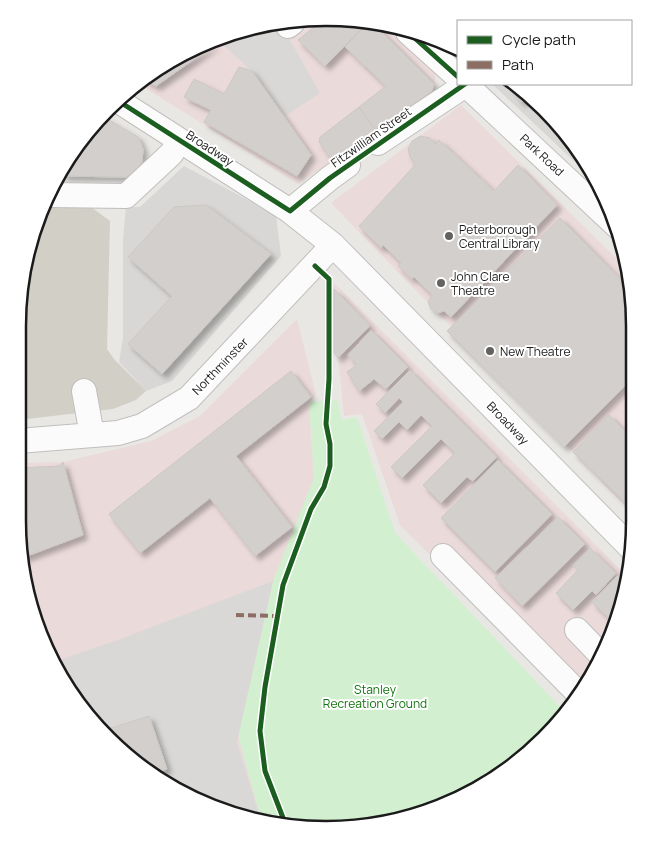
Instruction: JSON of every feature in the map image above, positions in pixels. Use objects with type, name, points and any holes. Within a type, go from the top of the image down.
[{"type":"street","points":[[417,40],[457,76]]},
{"type":"street","name":"Fitzwilliam Street","points":[[378,143],[465,85]]},
{"type":"street","name":"Park Road","points":[[467,85],[604,214]]},
{"type":"street","name":"Broadway","points":[[124,105],[290,211],[332,246],[625,542]]},
{"type":"street","points":[[56,195],[126,196],[171,154],[180,141]]},
{"type":"street","name":"Fitzwilliam Street","points":[[290,211],[348,165]]},
{"type":"street","name":"Northminster","points":[[26,440],[118,432],[142,426],[190,398],[332,246]]},
{"type":"street","points":[[84,391],[92,435]]},
{"type":"street","points":[[443,556],[574,689]]},
{"type":"street","points":[[577,630],[597,650]]},
{"type":"shaded area","points":[[306,27],[346,27],[391,33],[436,72],[434,91],[298,184],[145,88],[176,66],[211,49],[248,36]]},
{"type":"shaded area","points":[[277,31],[290,40],[320,93],[284,117],[252,71],[223,45],[248,36]]},
{"type":"shaded area","points":[[493,85],[504,85],[538,114],[564,144],[580,167]]},
{"type":"shaded area","points":[[461,105],[619,261],[626,326],[626,507],[331,203]]},
{"type":"shaded area","points":[[184,166],[276,215],[281,256],[172,381],[146,391],[119,362],[123,338],[123,240],[126,207],[140,207]]},
{"type":"shaded area","points":[[51,206],[91,207],[110,221],[107,349],[114,359],[146,391],[136,400],[113,409],[26,419],[26,326],[29,287],[36,248]]},
{"type":"shaded area","points":[[335,284],[621,570],[616,599],[603,636],[586,671],[570,694],[400,525],[362,414],[344,416],[331,287]]},
{"type":"shaded area","points":[[297,319],[316,395],[309,403],[314,478],[296,528],[262,814],[211,798],[176,781],[128,746],[101,719],[77,688],[57,654],[36,599],[29,560],[26,521],[26,463],[63,462],[151,441],[200,416]]},
{"type":"shaded area","points":[[273,581],[237,742],[259,813],[211,798],[176,781],[161,771],[167,769],[149,716],[110,729],[101,719],[77,688],[60,660],[115,641]]},
{"type":"green space","name":"Stanley Recreation Ground","points":[[337,400],[342,420],[357,417],[395,533],[560,707],[538,733],[493,770],[459,790],[404,811],[365,818],[326,821],[287,818],[259,813],[238,735],[273,581],[314,478],[309,402]]},
{"type":"building","points":[[315,27],[361,29],[325,66],[298,40]]},
{"type":"building","points":[[362,29],[382,32],[434,84],[432,91],[376,131],[359,107],[386,86],[345,47]]},
{"type":"building","points":[[204,52],[156,86],[151,83],[176,66]]},
{"type":"building","points":[[239,67],[252,71],[311,155],[297,176],[204,122],[211,110],[184,97],[194,79],[224,94]]},
{"type":"building","points":[[359,107],[376,131],[333,162],[319,142],[320,137]]},
{"type":"building","points":[[109,120],[138,137],[143,149],[142,162],[136,172],[126,177],[66,176],[88,144]]},
{"type":"building","name":"Peterborough Central Library","points":[[420,136],[430,138],[435,144],[439,140],[494,191],[518,165],[557,205],[451,317],[444,311],[438,313],[431,309],[428,302],[432,295],[414,277],[412,279],[398,266],[401,263],[383,245],[381,248],[359,226],[415,165],[408,149],[412,141]]},
{"type":"building","points":[[206,205],[271,254],[162,374],[128,344],[172,296],[128,257],[174,207]]},
{"type":"building","points":[[560,218],[622,281],[626,326],[626,385],[564,447],[447,331]]},
{"type":"building","points":[[334,289],[370,326],[338,358],[334,353]]},
{"type":"building","points":[[371,330],[408,367],[386,389],[374,379],[359,391],[347,372],[357,365],[348,355]]},
{"type":"building","points":[[410,370],[497,457],[473,481],[467,477],[441,503],[423,485],[455,453],[441,439],[402,478],[391,467],[432,426],[421,415],[407,430],[399,422],[382,439],[374,431],[403,402],[399,398],[385,413],[376,404]]},
{"type":"building","points":[[291,371],[311,397],[236,456],[292,527],[255,556],[210,498],[140,553],[109,514]]},
{"type":"building","points":[[609,415],[625,431],[626,430],[626,503],[573,452]]},
{"type":"building","points":[[498,460],[552,514],[495,572],[441,518]]},
{"type":"building","points":[[63,462],[83,535],[29,556],[26,521],[26,468],[59,466]]},
{"type":"building","points":[[558,517],[585,544],[522,606],[495,578]]},
{"type":"building","points":[[590,548],[616,573],[596,595],[592,591],[573,610],[556,593],[578,570],[573,566]]},
{"type":"building","points":[[618,575],[620,577],[609,619],[592,602]]},
{"type":"building","points":[[149,716],[167,769],[159,770],[128,746],[110,729]]},
{"type":"marked path","points":[[236,615],[277,616]]},
{"type":"cycle path","points":[[417,40],[457,76]]},
{"type":"cycle path","points":[[124,105],[290,211],[330,178],[464,85]]},
{"type":"cycle path","points":[[283,817],[265,771],[260,731],[265,687],[283,585],[311,509],[324,487],[330,466],[330,444],[326,424],[329,379],[329,279],[315,266]]},
{"type":"place","name":"Peterborough Central Library","points":[[449,236]]},
{"type":"place","name":"John Clare Theatre","points":[[441,283]]},
{"type":"place","name":"New Theatre","points":[[490,351]]}]
